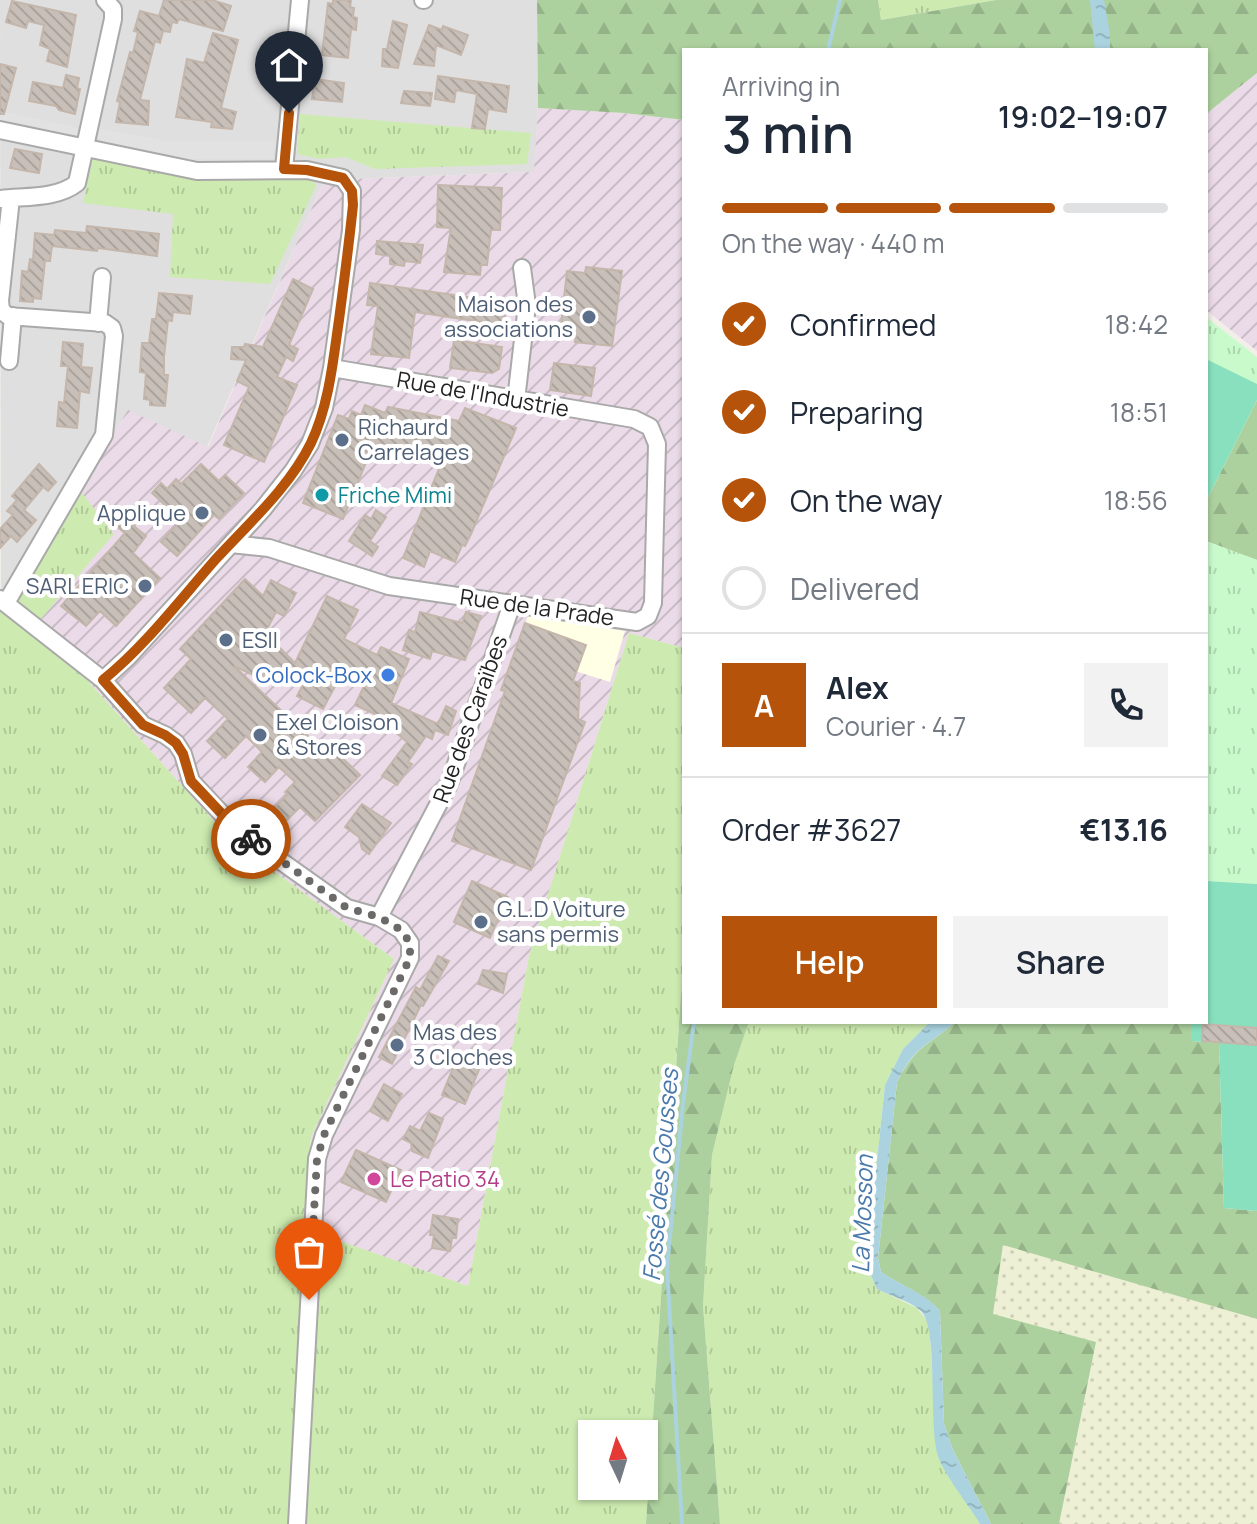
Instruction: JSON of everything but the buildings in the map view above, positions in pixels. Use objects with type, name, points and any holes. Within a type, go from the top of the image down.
[{"type":"street","points":[[105,0],[113,9],[113,19],[80,175],[72,187],[42,195],[5,198],[0,301],[1,310],[8,316],[105,323],[112,328],[114,336],[104,435],[3,601],[103,680],[143,725],[176,743],[183,754],[191,781],[237,830],[347,908],[379,917],[401,930],[410,943],[410,958],[324,1135],[317,1159],[297,1524]]},
{"type":"street","points":[[284,169],[300,0]]},
{"type":"street","points":[[0,130],[197,171],[307,170],[343,178],[352,191],[353,205],[332,368],[324,408],[310,444],[293,471],[254,518],[128,657],[103,680]]},
{"type":"street","points":[[516,400],[527,305],[522,268]]},
{"type":"street","points":[[98,323],[102,277]]},
{"type":"street","points":[[9,361],[13,316]]},
{"type":"street","name":"Rue de l'Industrie","points":[[332,368],[634,419]]},
{"type":"street","name":"Rue de la Prade","points":[[231,544],[269,548],[389,586],[637,622],[648,616],[653,603],[657,444],[650,427],[634,419]]},
{"type":"street","points":[[254,518],[269,548]]},
{"type":"street","name":"Rue des Caraïbes","points":[[379,917],[444,796],[512,604]]},
{"type":"shaded area","points":[[0,0],[537,0],[538,108],[535,172],[324,180],[207,447],[1,609]]},
{"type":"shaded area","points":[[1257,73],[1257,351],[1208,312],[1208,112]]},
{"type":"shaded area","points":[[538,108],[682,120],[682,647],[629,633],[529,956],[468,1286],[307,1230],[311,1137],[394,959],[231,840],[87,680],[1,609],[128,410],[208,447],[324,180],[534,172]]},
{"type":"shaded area","points":[[0,111],[78,128],[76,139],[0,122]]},
{"type":"shaded area","points":[[97,128],[166,141],[275,141],[273,159],[182,159],[102,143],[96,135]]},
{"type":"shaded area","points":[[528,616],[625,631],[610,682],[515,652]]},
{"type":"shaded area","points":[[1003,1244],[1257,1319],[1257,1524],[1059,1524],[1096,1342],[992,1314]]},
{"type":"green space","points":[[537,0],[878,0],[881,20],[996,0],[1257,0],[1257,73],[1208,112],[1208,48],[682,48],[682,120],[538,108]]},
{"type":"green space","points":[[878,0],[996,0],[881,20]]},
{"type":"green space","points":[[300,114],[531,133],[527,164],[375,169],[345,157],[319,159],[297,154]]},
{"type":"green space","points":[[93,158],[188,177],[311,177],[316,186],[270,284],[170,277],[173,214],[83,203]]},
{"type":"green space","points":[[1208,319],[1257,357],[1257,400],[1208,497]]},
{"type":"green space","points":[[1208,360],[1257,384],[1257,400],[1208,497]]},
{"type":"green space","points":[[1257,400],[1257,560],[1208,542],[1208,497]]},
{"type":"green space","points":[[82,493],[114,534],[40,620],[15,601]]},
{"type":"green space","points":[[1208,542],[1257,560],[1257,884],[1208,881]]},
{"type":"green space","points":[[0,608],[87,680],[231,840],[394,959],[311,1137],[293,1524],[0,1524]]},
{"type":"green space","points":[[629,633],[682,647],[682,989],[653,1420],[578,1420],[578,1500],[648,1500],[646,1524],[299,1524],[320,1234],[468,1286],[529,956]]},
{"type":"green space","points":[[1208,881],[1257,884],[1257,1211],[1224,1208],[1219,1043],[1191,1041],[1191,1024],[1208,1024]]},
{"type":"green space","points":[[682,990],[682,1024],[748,1024],[734,1065],[712,1155],[703,1306],[720,1524],[646,1524],[648,1500],[658,1500],[658,1420],[653,1420]]},
{"type":"green space","points":[[748,1024],[928,1024],[903,1049],[885,1085],[866,1264],[877,1289],[917,1308],[929,1323],[939,1458],[980,1524],[720,1524],[703,1306],[712,1155],[734,1065]]},
{"type":"green space","points":[[952,1024],[1191,1024],[1191,1041],[1219,1043],[1224,1208],[1257,1211],[1257,1319],[1003,1245],[993,1314],[1096,1342],[1059,1524],[991,1524],[953,1450],[944,1424],[940,1311],[920,1294],[881,1272],[878,1258],[897,1082],[916,1053]]},
{"type":"water","points":[[1090,0],[1104,0],[1110,48],[1095,48]]},
{"type":"water","points":[[928,1024],[952,1024],[916,1053],[897,1082],[878,1258],[881,1272],[920,1294],[940,1311],[944,1424],[953,1450],[991,1524],[980,1524],[938,1456],[932,1356],[926,1321],[917,1307],[877,1289],[866,1264],[885,1085],[903,1049]]},
{"type":"waterway","name":"Fossé des Gousses","points":[[828,48],[840,0]]},
{"type":"waterway","name":"Fossé des Gousses","points":[[682,1524],[667,1267],[694,1024]]},
{"type":"way so far","points":[[251,839],[347,908],[379,917],[401,930],[410,943],[410,958],[324,1135],[317,1159],[309,1300]]},
{"type":"place","name":"Maison des associations","points":[[589,317]]},
{"type":"place","name":"Richaurd Carrelages","points":[[342,440]]},
{"type":"place","name":"Friche Mimi","points":[[322,495]]},
{"type":"place","name":"Applique","points":[[202,513]]},
{"type":"place","name":"SARL ERIC","points":[[145,586]]},
{"type":"place","name":"ESII","points":[[226,640]]},
{"type":"place","name":"Colock-Box","points":[[388,675]]},
{"type":"place","name":"Exel Cloison & Stores","points":[[260,735]]},
{"type":"place","name":"G.L.D Voiture sans permis","points":[[481,922]]},
{"type":"place","name":"Mas des 3 Cloches","points":[[397,1045]]},
{"type":"place","name":"Le Patio 34","points":[[374,1179]]},
{"type":"route","points":[[251,839],[237,830],[191,781],[183,754],[176,743],[143,725],[103,680],[128,657],[263,509],[310,444],[324,408],[342,293],[352,191],[343,178],[307,170],[284,169],[289,113]]},
{"type":"water label","name":"La Mosson","points":[[863,1214]]}]
